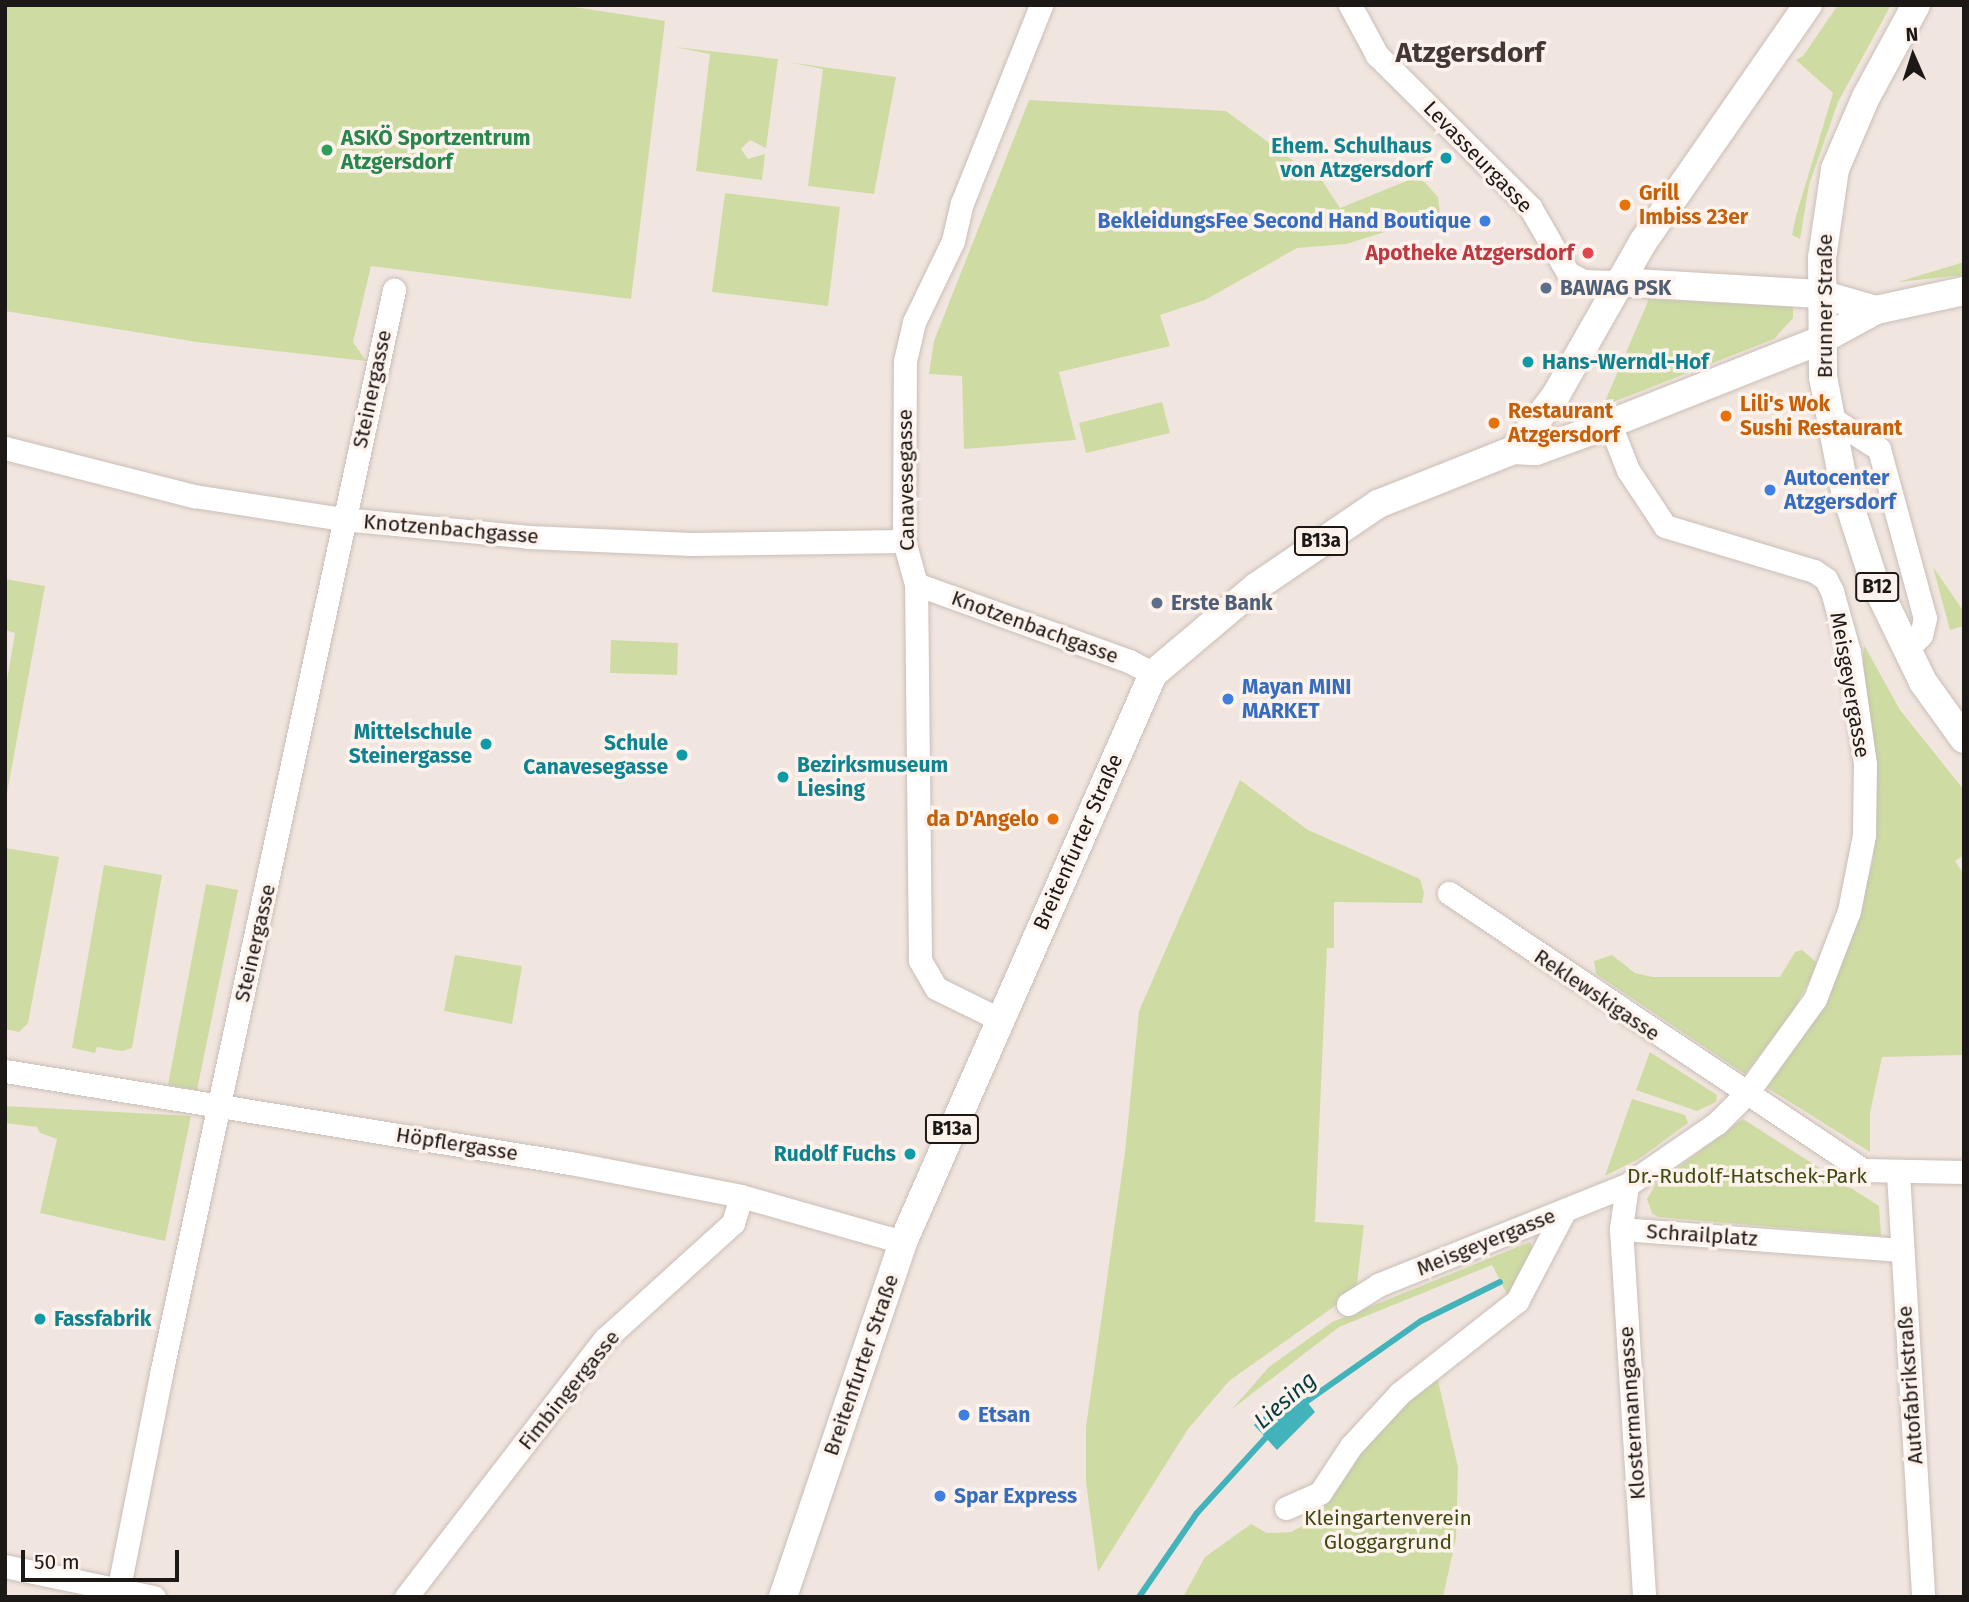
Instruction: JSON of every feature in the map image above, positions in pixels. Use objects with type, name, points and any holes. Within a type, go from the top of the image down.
[{"type":"main road","points":[[1514,450],[1556,395],[1618,282],[1808,5]]},
{"type":"main road","name":"Brunner Straße","points":[[1916,5],[1866,97],[1835,169],[1824,227],[1820,294],[1821,340],[1828,416],[1874,581],[1906,650],[1964,739]]},
{"type":"main road","points":[[1618,282],[1820,294],[1876,310],[1964,291]]},
{"type":"main road","name":"Breitenfurter Straße","points":[[783,1597],[904,1242],[999,1019],[1153,674],[1250,591],[1378,503],[1514,450],[1536,451],[1601,426],[1821,340],[1876,310]]},
{"type":"main road","points":[[1556,395],[1563,418],[1601,426]]},
{"type":"street","name":"Canavesegasse","points":[[999,1019],[936,988],[920,960],[916,584],[904,541],[909,341],[928,286],[953,241],[962,203],[1041,5]]},
{"type":"street","name":"Levasseurgasse","points":[[1350,5],[1377,55],[1530,207],[1568,274],[1584,281],[1618,282]]},
{"type":"street","name":"Steinergasse","points":[[118,1593],[219,1104],[394,290]]},
{"type":"street","points":[[1828,416],[1879,449],[1925,618],[1920,635],[1906,650]]},
{"type":"street","name":"Meisgeyergasse","points":[[1601,426],[1665,526],[1814,571],[1826,579],[1849,652],[1865,764],[1859,875],[1837,950],[1815,999],[1747,1093]]},
{"type":"street","name":"Knotzenbachgasse","points":[[5,448],[194,496],[343,519],[529,537],[666,544],[904,541]]},
{"type":"street","name":"Knotzenbachgasse","points":[[916,584],[1129,661],[1153,674]]},
{"type":"street","name":"Reklewskigasse","points":[[1449,893],[1747,1093]]},
{"type":"street","name":"Höpflergasse","points":[[5,1070],[219,1104],[741,1196],[904,1242]]},
{"type":"street","points":[[1628,1185],[1717,1123],[1747,1093],[1862,1170],[1898,1173],[1964,1172]]},
{"type":"street","name":"Autofabrikstraße","points":[[1898,1173],[1923,1597]]},
{"type":"street","name":"Meisgeyergasse","points":[[1348,1304],[1378,1285],[1628,1185]]},
{"type":"street","name":"Schrailplatz","points":[[1628,1185],[1620,1229],[1902,1250]]},
{"type":"street","name":"Fimbingergasse","points":[[406,1597],[605,1339],[733,1223],[741,1196]]},
{"type":"street","points":[[1286,1508],[1320,1493],[1351,1446],[1400,1394],[1517,1301],[1565,1210]]},
{"type":"street","name":"Klostermanngasse","points":[[1620,1229],[1644,1597]]},
{"type":"street","points":[[5,1566],[118,1593],[155,1597]]},
{"type":"green space","name":"ASKÖ Sportzentrum Atzgersdorf","points":[[5,5],[561,5],[665,21],[631,299],[371,266],[353,342],[366,361],[197,342],[5,311]]},
{"type":"green space","points":[[1838,5],[1891,5],[1838,102],[1809,185],[1800,239],[1792,235],[1796,216],[1833,93],[1796,60],[1803,56]]},
{"type":"green space","points":[[675,47],[778,59],[766,148],[750,140],[741,149],[748,159],[765,154],[762,180],[696,171],[710,54]]},
{"type":"green space","points":[[787,62],[896,77],[874,194],[808,186],[823,69]]},
{"type":"green space","points":[[1029,100],[1226,111],[1314,176],[1317,173],[1340,208],[1419,176],[1438,197],[1440,215],[1346,244],[1297,248],[1205,300],[1160,315],[1170,346],[1059,372],[1076,440],[964,449],[962,376],[929,374],[934,341]]},
{"type":"green space","points":[[725,193],[840,207],[828,306],[712,292]]},
{"type":"green space","points":[[1964,262],[1964,275],[1898,282]]},
{"type":"green space","points":[[1649,299],[1793,307],[1793,318],[1774,339],[1603,406]]},
{"type":"green space","points":[[1162,402],[1170,433],[1086,453],[1079,423]]},
{"type":"green space","points":[[1933,567],[1964,612],[1964,626],[1950,630]]},
{"type":"green space","points":[[5,579],[45,586],[5,804],[5,692],[15,633],[5,630]]},
{"type":"green space","points":[[611,640],[678,643],[677,675],[610,673]]},
{"type":"green space","points":[[1864,645],[1900,710],[1964,790],[1964,855],[1955,861],[1964,875],[1964,1055],[1882,1057],[1870,1113],[1870,1152],[1766,1087],[1827,999],[1856,926],[1874,856],[1875,769],[1862,673]]},
{"type":"green space","points":[[1240,780],[1308,830],[1420,879],[1424,893],[1422,903],[1334,902],[1334,948],[1327,948],[1315,1222],[1364,1225],[1356,1291],[1229,1381],[1188,1429],[1098,1572],[1086,1482],[1086,1427],[1125,1152],[1139,1011]]},
{"type":"green space","points":[[5,848],[59,857],[28,1023],[19,1032],[5,1029]]},
{"type":"green space","points":[[104,865],[162,875],[132,1048],[122,1051],[97,1047],[95,1053],[72,1048]]},
{"type":"green space","points":[[206,884],[238,890],[197,1090],[168,1085]]},
{"type":"green space","points":[[1802,950],[1816,962],[1813,974],[1791,1014],[1745,1074],[1596,974],[1594,961],[1612,955],[1635,973],[1653,977],[1780,977],[1795,952]]},
{"type":"green space","points":[[455,955],[522,966],[512,1024],[444,1011]]},
{"type":"green space","points":[[1650,1052],[1717,1095],[1716,1102],[1697,1111],[1636,1090]]},
{"type":"green space","points":[[1632,1099],[1685,1115],[1688,1123],[1640,1158],[1605,1176]]},
{"type":"green space","points":[[5,1106],[191,1116],[165,1241],[40,1213],[57,1139],[40,1133],[37,1127],[5,1123]]},
{"type":"green space","name":"Dr.-Rudolf-Hatschek-Park","points":[[1743,1119],[1879,1206],[1881,1236],[1658,1217],[1652,1213],[1647,1199],[1656,1184]]},
{"type":"green space","points":[[1530,1242],[1535,1252],[1509,1298],[1492,1265],[1339,1327],[1232,1409],[1269,1367],[1332,1322]]},
{"type":"green space","name":"Kleingartenverein Gloggargrund","points":[[1436,1372],[1458,1467],[1456,1538],[1443,1597],[1183,1597],[1205,1557],[1251,1524],[1267,1533],[1291,1532],[1312,1521],[1356,1454]]},
{"type":"water","points":[[1296,1388],[1315,1412],[1277,1450],[1254,1425]]},
{"type":"waterway","name":"Liesing","points":[[1300,1406],[1421,1321],[1500,1282]]},
{"type":"waterway","name":"Liesing","points":[[1139,1597],[1197,1513],[1271,1432]]},
{"type":"place","name":"ASKÖ Sportzentrum Atzgersdorf","points":[[327,150]]},
{"type":"place","name":"Ehem. Schulhaus von Atzgersdorf","points":[[1446,158]]},
{"type":"place","name":"Grill Imbiss 23er","points":[[1625,205]]},
{"type":"place","name":"BekleidungsFee Second Hand Boutique","points":[[1485,221]]},
{"type":"place","name":"Apotheke Atzgersdorf","points":[[1588,253]]},
{"type":"place","name":"BAWAG PSK","points":[[1546,288]]},
{"type":"place","name":"Hans-Werndl-Hof","points":[[1528,362]]},
{"type":"place","name":"Lili's Wok Sushi Restaurant","points":[[1726,416]]},
{"type":"place","name":"Restaurant Atzgersdorf","points":[[1494,423]]},
{"type":"place","name":"Autocenter Atzgersdorf","points":[[1770,490]]},
{"type":"place","name":"Erste Bank","points":[[1157,603]]},
{"type":"place","name":"Mayan MINI MARKET","points":[[1228,699]]},
{"type":"place","name":"Mittelschule Steinergasse","points":[[486,744]]},
{"type":"place","name":"Schule Canavesegasse","points":[[682,755]]},
{"type":"place","name":"Bezirksmuseum Liesing","points":[[783,777]]},
{"type":"place","name":"da D'Angelo","points":[[1053,819]]},
{"type":"place","name":"Rudolf Fuchs","points":[[910,1154]]},
{"type":"place","name":"Fassfabrik","points":[[40,1319]]},
{"type":"place","name":"Etsan","points":[[964,1415]]},
{"type":"place","name":"Spar Express","points":[[940,1496]]},
{"type":"district","name":"Atzgersdorf","points":[[1470,53]]}]
